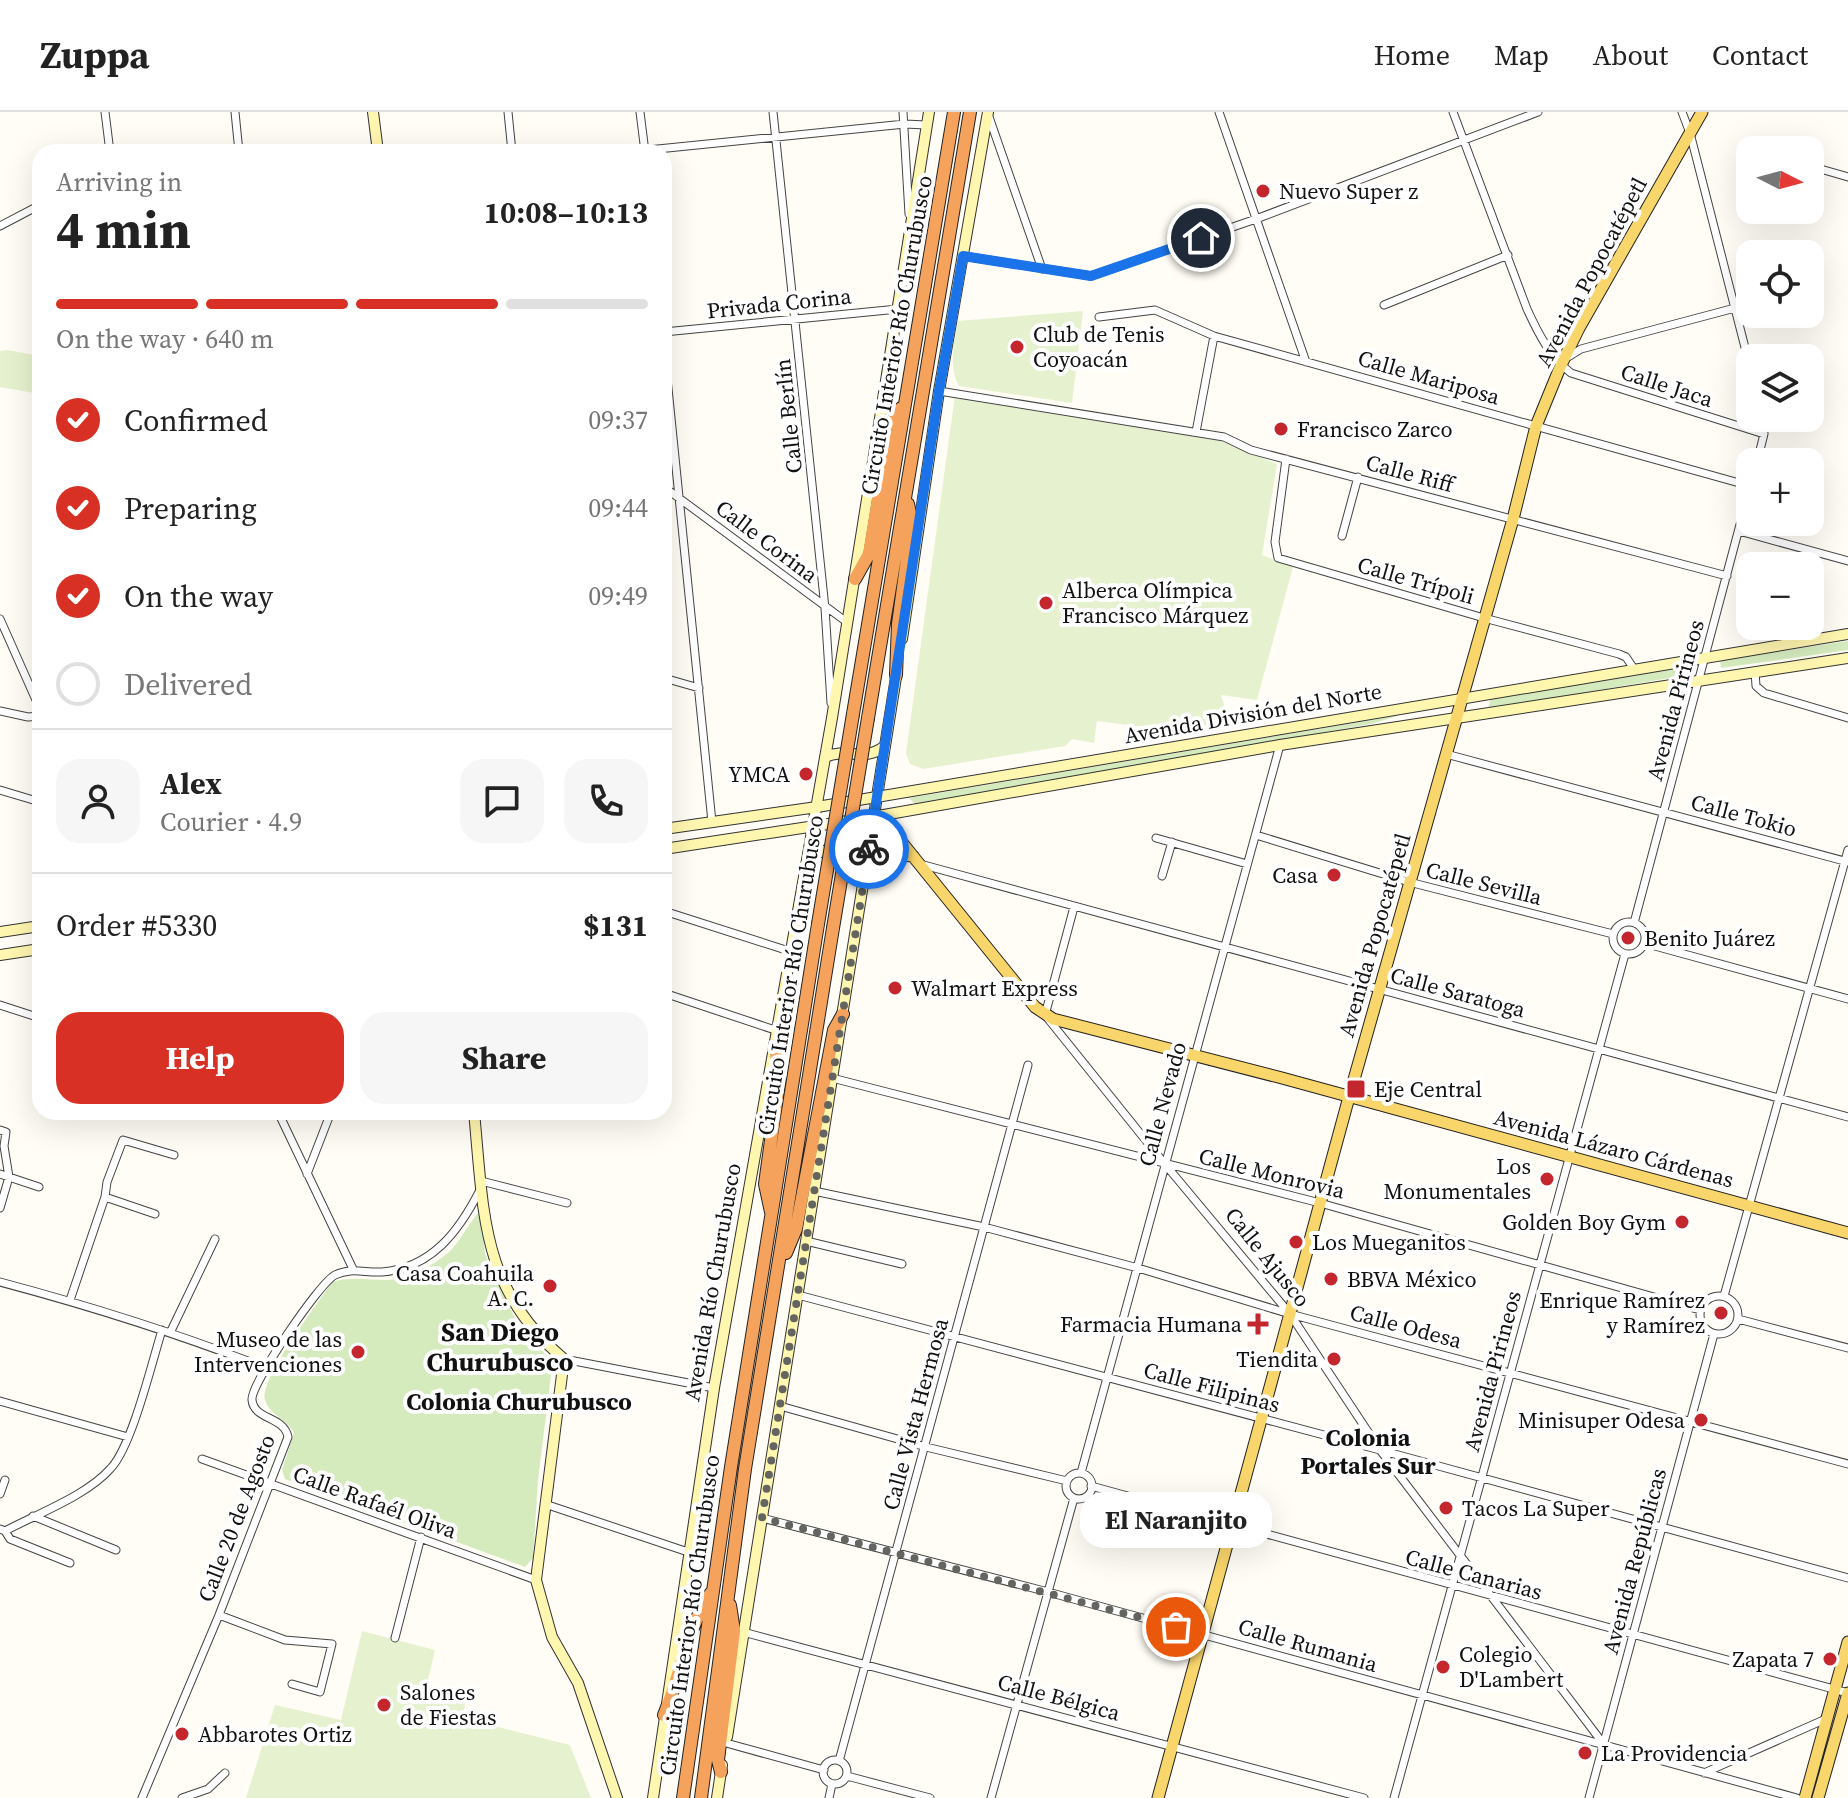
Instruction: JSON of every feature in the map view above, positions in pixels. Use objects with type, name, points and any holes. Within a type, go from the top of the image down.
[{"type":"highway","name":"Circuito Interior Río Churubusco","points":[[683,1798],[712,1590],[818,924],[954,112]]},
{"type":"highway","name":"Circuito Interior Río Churubusco","points":[[701,1798],[727,1593],[833,928],[970,112]]},
{"type":"highway","points":[[855,579],[869,554],[890,425],[905,402]]},
{"type":"highway","points":[[896,675],[898,624],[912,522],[906,495]]},
{"type":"highway","points":[[778,1275],[796,1229],[834,1030],[843,1014]]},
{"type":"highway","points":[[772,1215],[765,1193],[779,1082],[775,1045]]},
{"type":"highway","points":[[664,1715],[676,1687],[697,1612],[712,1590]]},
{"type":"highway","points":[[721,1772],[718,1760],[734,1631],[727,1593]]},
{"type":"main road","points":[[373,112],[377,144]]},
{"type":"main road","name":"Avenida Río Churubusco","points":[[653,1798],[714,1388],[828,742],[929,112]]},
{"type":"main road","name":"Avenida Popocatépetl","points":[[1158,1798],[1349,1097],[1513,519],[1536,426],[1579,328],[1702,112]]},
{"type":"main road","points":[[717,1798],[882,771],[939,391],[988,113]]},
{"type":"main road","name":"Avenida División del Norte","points":[[672,828],[817,807],[1848,634]]},
{"type":"main road","name":"Avenida División del Norte","points":[[672,848],[874,817],[1280,745],[1848,658]]},
{"type":"main road","points":[[1375,731],[1380,726],[1428,717],[1430,711],[1422,705]]},
{"type":"main road","points":[[828,742],[840,753]]},
{"type":"main road","points":[[825,757],[840,753],[866,756],[885,746]]},
{"type":"main road","points":[[866,756],[882,771]]},
{"type":"main road","name":"Calle Ajusco","points":[[874,817],[892,831],[1035,1007],[1045,1015]]},
{"type":"main road","points":[[808,858],[822,851],[858,848],[867,861]]},
{"type":"main road","points":[[867,861],[887,854],[916,860]]},
{"type":"main road","points":[[0,932],[32,927]]},
{"type":"main road","points":[[0,955],[32,950]]},
{"type":"main road","name":"Avenida Lázaro Cárdenas","points":[[1045,1015],[1848,1233]]},
{"type":"main road","points":[[475,1120],[483,1214],[491,1252],[522,1317],[564,1359],[536,1580],[552,1637],[578,1683],[617,1798]]},
{"type":"main road","points":[[1805,1798],[1848,1642]]},
{"type":"main road","points":[[1818,1798],[1848,1693]]},
{"type":"street","points":[[105,112],[109,144]]},
{"type":"street","points":[[235,112],[238,144]]},
{"type":"street","points":[[508,112],[511,144]]},
{"type":"street","points":[[640,112],[644,144]]},
{"type":"street","name":"Calle Berlín","points":[[773,112],[825,608],[832,718]]},
{"type":"street","points":[[903,112],[910,231]]},
{"type":"street","points":[[1219,112],[1306,362]]},
{"type":"street","points":[[1453,112],[1532,319],[1561,365],[1581,349],[1735,308]]},
{"type":"street","points":[[963,256],[1091,276],[1256,219],[1538,112]]},
{"type":"street","points":[[1682,112],[1744,344]]},
{"type":"street","points":[[988,113],[1042,269]]},
{"type":"street","points":[[672,148],[905,124],[926,125]]},
{"type":"street","points":[[1824,170],[1848,177]]},
{"type":"street","points":[[0,226],[32,209]]},
{"type":"street","points":[[1384,305],[1508,255]]},
{"type":"street","name":"Privada Corina","points":[[672,331],[898,309]]},
{"type":"street","name":"Calle Mariposa","points":[[1099,317],[1155,310],[1214,336],[1736,482]]},
{"type":"street","points":[[1196,432],[1214,336]]},
{"type":"street","name":"Calle Jaca","points":[[1561,365],[1571,373],[1764,434]]},
{"type":"street","name":"Calle Riff","points":[[939,391],[1224,437],[1251,450],[1727,576]]},
{"type":"street","points":[[672,428],[712,822]]},
{"type":"street","points":[[1760,448],[1764,434]]},
{"type":"street","name":"Calle Trípoli","points":[[1286,459],[1275,542],[1278,558],[1619,654],[1626,657],[1634,669]]},
{"type":"street","points":[[1342,536],[1358,477]]},
{"type":"street","name":"Calle Corina","points":[[672,492],[848,623]]},
{"type":"street","name":"Avenida Pirineos","points":[[1634,923],[1738,536]]},
{"type":"street","points":[[1757,536],[1848,561]]},
{"type":"street","points":[[0,619],[32,691]]},
{"type":"street","points":[[1755,671],[1756,686],[1764,693],[1848,718]]},
{"type":"street","points":[[672,680],[699,688]]},
{"type":"street","points":[[0,711],[32,717]]},
{"type":"street","name":"Calle Nevado","points":[[1081,1473],[1280,745]]},
{"type":"street","name":"Calle Tokio","points":[[1446,754],[1846,862]]},
{"type":"street","points":[[0,790],[32,800]]},
{"type":"street","name":"Calle Sevilla","points":[[1256,835],[1409,882],[1613,934]]},
{"type":"street","points":[[1156,838],[1247,864]]},
{"type":"street","points":[[1162,876],[1172,842]]},
{"type":"street","points":[[1724,1296],[1848,850]]},
{"type":"street","name":"Calle Saratoga","points":[[916,860],[1074,907],[1848,1117]]},
{"type":"street","points":[[1045,1015],[1074,907]]},
{"type":"street","points":[[672,914],[792,952]]},
{"type":"street","points":[[1623,923],[1634,923],[1642,929],[1644,943],[1638,951],[1625,954],[1615,947],[1613,934],[1623,923]]},
{"type":"street","points":[[1644,943],[1848,999]]},
{"type":"street","name":"Avenida Pirineos","points":[[1394,1798],[1625,954]]},
{"type":"street","points":[[672,996],[778,1031]]},
{"type":"street","points":[[0,1005],[32,1015]]},
{"type":"street","name":"Calle Ajusco","points":[[1045,1015],[1290,1314],[1380,1450],[1604,1744]]},
{"type":"street","name":"Calle Vista Hermosa","points":[[839,1761],[1028,1065]]},
{"type":"street","name":"Calle Monrovia","points":[[832,1078],[1320,1203],[1700,1310]]},
{"type":"street","points":[[282,1120],[353,1269],[385,1272],[423,1259],[455,1233],[481,1185],[567,1203]]},
{"type":"street","points":[[307,1174],[328,1120]]},
{"type":"street","points":[[0,1130],[6,1132],[0,1208]]},
{"type":"street","points":[[70,1300],[123,1140],[174,1155]]},
{"type":"street","points":[[4,1175],[39,1187]]},
{"type":"street","name":"Calle Odesa","points":[[814,1191],[984,1227],[1138,1268],[1290,1314],[1848,1464]]},
{"type":"street","points":[[105,1197],[155,1214]]},
{"type":"street","points":[[70,1563],[10,1539],[3,1530],[98,1480],[112,1468],[128,1437],[166,1332],[215,1239]]},
{"type":"street","points":[[806,1241],[902,1264]]},
{"type":"street","name":"Calle 20 de Agosto","points":[[142,1798],[219,1615],[288,1437],[282,1424],[259,1412],[253,1405],[252,1393],[323,1284],[337,1273],[353,1269]]},
{"type":"street","points":[[0,1282],[70,1300],[266,1368]]},
{"type":"street","name":"Calle Filipinas","points":[[798,1295],[1848,1578]]},
{"type":"street","points":[[1724,1296],[1737,1307],[1738,1319],[1727,1333],[1714,1334],[1701,1322],[1700,1310],[1707,1300],[1724,1296]]},
{"type":"street","points":[[1738,1319],[1848,1348]]},
{"type":"street","name":"Avenida Repúblicas","points":[[1589,1798],[1714,1334]]},
{"type":"street","points":[[564,1359],[714,1388]]},
{"type":"street","points":[[0,1401],[128,1437]]},
{"type":"street","points":[[780,1406],[926,1447],[1067,1481]]},
{"type":"street","name":"Calle Rafaél Oliva","points":[[202,1459],[536,1580]]},
{"type":"street","points":[[1081,1473],[1089,1478],[1091,1486],[1086,1497],[1074,1498],[1067,1491],[1067,1481],[1074,1474],[1081,1473]]},
{"type":"street","points":[[0,1494],[5,1480]]},
{"type":"street","name":"Calle Canarias","points":[[1091,1486],[1848,1693]]},
{"type":"street","points":[[991,1798],[1074,1498]]},
{"type":"street","points":[[545,1504],[688,1552]]},
{"type":"street","points":[[33,1516],[116,1550]]},
{"type":"street","name":"Calle Rumania","points":[[762,1518],[1048,1592],[1797,1798]]},
{"type":"street","points":[[395,1638],[421,1537]]},
{"type":"street","points":[[219,1615],[285,1640],[332,1644],[320,1692],[292,1684]]},
{"type":"street","name":"Calle Bélgica","points":[[743,1632],[1364,1798]]},
{"type":"street","points":[[1703,1774],[1845,1709]]},
{"type":"street","points":[[726,1743],[824,1770]]},
{"type":"street","points":[[839,1761],[846,1766],[847,1776],[841,1783],[832,1784],[825,1779],[824,1770],[829,1762],[839,1761]]},
{"type":"street","points":[[182,1798],[208,1789],[225,1773]]},
{"type":"street","points":[[847,1776],[930,1798]]},
{"type":"street","points":[[829,1798],[832,1784]]},
{"type":"green space","name":"Club de Tenis Coyoacán","points":[[1083,311],[1072,403],[959,386],[953,362],[958,321]]},
{"type":"green space","points":[[0,351],[32,355],[32,393],[0,387]]},
{"type":"green space","points":[[955,395],[1221,441],[1277,464],[1262,555],[1293,567],[1257,700],[1221,695],[1230,724],[1175,731],[1097,721],[1094,743],[1072,739],[1065,746],[923,769],[910,764],[906,753]]},
{"type":"green space","points":[[1848,641],[1848,650],[1721,668],[1720,660]]},
{"type":"green space","points":[[1691,666],[1687,675],[1488,709],[1491,698]]},
{"type":"green space","points":[[1401,715],[1371,724],[915,804],[909,798]]},
{"type":"green space","points":[[482,1212],[485,1254],[505,1298],[517,1322],[546,1355],[552,1367],[538,1480],[533,1558],[525,1567],[285,1479],[282,1470],[294,1433],[265,1400],[271,1376],[280,1359],[332,1282],[395,1279],[420,1271],[449,1252]]},
{"type":"green space","points":[[362,1631],[435,1650],[425,1693],[466,1700],[462,1718],[570,1745],[591,1798],[246,1798],[275,1705],[341,1720]]},
{"type":"way so far","points":[[869,849],[762,1518],[1176,1627]]},
{"type":"place","name":"Nuevo Super z","points":[[1263,191]]},
{"type":"place","name":"Club de Tenis Coyoacán","points":[[1017,347]]},
{"type":"place","name":"Francisco Zarco","points":[[1281,429]]},
{"type":"place","name":"Alberca Olímpica Francisco Márquez","points":[[1046,603]]},
{"type":"place","name":"YMCA","points":[[806,774]]},
{"type":"place","name":"Casa","points":[[1334,875]]},
{"type":"place","name":"Benito Juárez","points":[[1628,938]]},
{"type":"place","name":"Walmart Express","points":[[895,988]]},
{"type":"place","name":"Eje Central","points":[[1356,1089]]},
{"type":"place","name":"Los Monumentales","points":[[1547,1179]]},
{"type":"place","name":"Golden Boy Gym","points":[[1682,1222]]},
{"type":"place","name":"Los Mueganitos","points":[[1296,1242]]},
{"type":"place","name":"BBVA México","points":[[1331,1279]]},
{"type":"place","name":"Casa Coahuila A. C.","points":[[550,1286]]},
{"type":"place","name":"Enrique Ramírez y Ramírez","points":[[1721,1313]]},
{"type":"place","name":"Farmacia Humana","points":[[1258,1324]]},
{"type":"place","name":"Museo de las Intervenciones","points":[[358,1352]]},
{"type":"place","name":"Tiendita","points":[[1334,1359]]},
{"type":"place","name":"Minisuper Odesa","points":[[1701,1420]]},
{"type":"place","name":"Tacos La Super","points":[[1446,1508]]},
{"type":"place","name":"El Naranjito","points":[[1176,1627]]},
{"type":"place","name":"Zapata 7","points":[[1830,1659]]},
{"type":"place","name":"Colegio D'Lambert","points":[[1443,1667]]},
{"type":"place","name":"Salones de Fiestas","points":[[384,1705]]},
{"type":"place","name":"Abbarotes Ortiz","points":[[182,1734]]},
{"type":"place","name":"La Providencia","points":[[1585,1753]]},
{"type":"district","name":"San Diego Churubusco","points":[[500,1347]]},
{"type":"district","name":"Colonia Churubusco","points":[[519,1401]]},
{"type":"district","name":"Colonia Portales Sur","points":[[1368,1451]]},
{"type":"route","points":[[869,849],[939,391],[963,256],[1091,276],[1201,238]]}]
